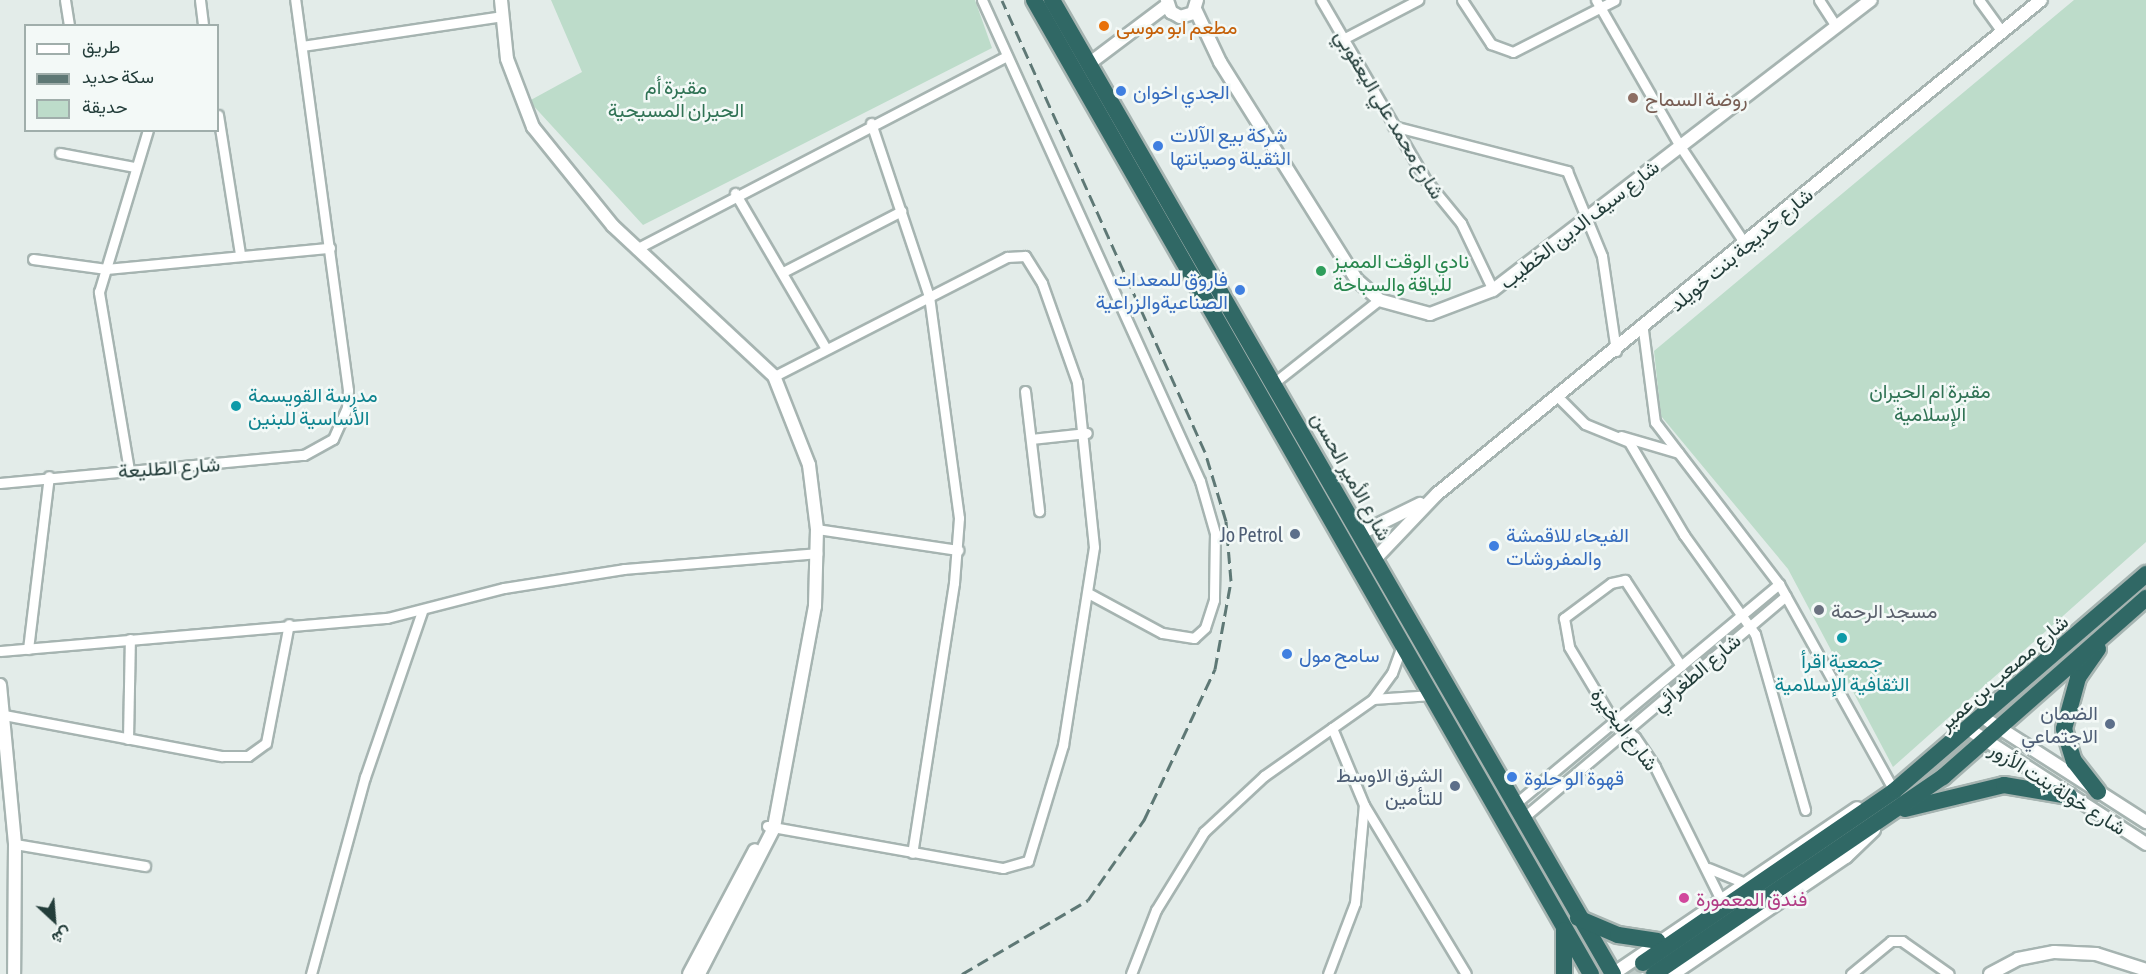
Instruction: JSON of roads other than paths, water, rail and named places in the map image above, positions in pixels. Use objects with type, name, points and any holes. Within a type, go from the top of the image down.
[{"type":"highway","name":"شارع الأمير الحسن","points":[[1034,0],[1431,695],[1571,922],[1612,974]]},
{"type":"highway","name":"شارع الأمير الحسن","points":[[1052,0],[1275,382],[1519,811],[1571,922],[1591,974]]},
{"type":"highway","name":"شارع مصعب بن عمير","points":[[1643,966],[1889,794],[1970,730],[2146,574]]},
{"type":"highway","name":"شارع مصعب بن عمير","points":[[1643,966],[1891,814],[1986,742],[2146,598]]},
{"type":"highway","points":[[2098,792],[2074,761],[2064,729],[2078,678],[2113,627]]},
{"type":"highway","points":[[1891,814],[2004,785],[2069,796]]},
{"type":"highway","points":[[1564,974],[1571,922],[1618,935],[1658,941]]},
{"type":"street","points":[[65,0],[69,24]]},
{"type":"street","points":[[200,0],[203,24]]},
{"type":"street","points":[[33,259],[106,269],[240,254],[330,248],[295,0]]},
{"type":"street","points":[[493,0],[516,92],[533,127],[636,249],[774,376],[809,465],[817,529],[809,662],[770,827],[699,974]]},
{"type":"street","points":[[499,17],[501,0]]},
{"type":"street","points":[[982,0],[1200,481],[1215,533],[1214,600],[1205,628],[1194,638],[1162,633],[1090,594]]},
{"type":"street","name":"شارع محمد علي اليعقوبي","points":[[1321,0],[1429,184],[1461,223],[1493,290]]},
{"type":"street","points":[[1343,39],[1418,0]]},
{"type":"street","points":[[1462,0],[1491,44],[1513,52],[1598,4],[1615,0]]},
{"type":"street","points":[[1819,0],[1836,26]]},
{"type":"street","name":"شارع سيف الدين الخطيب","points":[[1197,3],[1205,35],[1357,280],[1379,300],[1430,314],[1493,290],[1871,0]]},
{"type":"street","points":[[1979,0],[2002,32]]},
{"type":"street","name":"شارع خديجة بنت خويلد","points":[[1375,559],[1437,494],[1643,330],[2041,0]]},
{"type":"street","points":[[1090,63],[1145,26],[1167,2]]},
{"type":"street","name":"شارع سيف الدين الخطيب","points":[[1167,2],[1179,17],[1205,35]]},
{"type":"street","points":[[1145,26],[1179,17],[1197,3]]},
{"type":"street","points":[[1598,4],[1680,146],[1745,244]]},
{"type":"street","points":[[302,46],[499,17]]},
{"type":"street","points":[[636,249],[735,193],[1007,56]]},
{"type":"street","points":[[219,121],[240,254]]},
{"type":"street","points":[[871,123],[928,296],[948,420],[958,550],[912,853]]},
{"type":"street","points":[[1394,126],[1558,167],[1574,179],[1605,266],[1616,351]]},
{"type":"street","points":[[129,470],[99,292],[147,132]]},
{"type":"street","points":[[60,153],[135,167]]},
{"type":"street","points":[[735,193],[785,271],[825,346]]},
{"type":"street","points":[[785,271],[901,211]]},
{"type":"street","name":"شارع الطليعة","points":[[0,483],[49,476],[304,456],[333,439],[347,408],[348,390],[330,248]]},
{"type":"street","points":[[770,827],[912,853],[1012,868],[1033,856],[1063,745],[1090,594],[1094,547],[1087,433],[1066,343],[1030,260],[1017,254],[1007,257],[825,346],[774,376]]},
{"type":"street","points":[[1275,382],[1379,300]]},
{"type":"street","points":[[1643,330],[1653,417],[1779,584],[1889,794]]},
{"type":"street","points":[[1025,391],[1039,511]]},
{"type":"street","points":[[1558,397],[1585,424],[1618,436],[1632,445],[1740,616],[1749,626],[1760,645],[1805,810]]},
{"type":"street","points":[[1030,439],[1087,433]]},
{"type":"street","points":[[1618,436],[1650,440],[1682,454]]},
{"type":"street","points":[[28,649],[49,476]]},
{"type":"street","name":"شارع خديجة بنت خويلد","points":[[1361,533],[1437,494]]},
{"type":"street","points":[[817,529],[958,550]]},
{"type":"street","points":[[0,651],[422,611],[504,588],[624,569],[817,553]]},
{"type":"street","name":"شارع البخيرة","points":[[1681,666],[1625,580],[1571,609],[1564,618],[1564,636],[1616,722],[1627,731],[1655,767],[1708,868],[1720,898]]},
{"type":"street","name":"شارع الطغرائي","points":[[1519,811],[1616,722],[1779,584]]},
{"type":"street","name":"شارع الطغرائي","points":[[1519,811],[1627,731],[1786,596]]},
{"type":"street","points":[[311,974],[365,777],[422,611]]},
{"type":"street","points":[[4,715],[234,758],[259,752],[266,743],[289,624]]},
{"type":"street","points":[[128,739],[130,639]]},
{"type":"street","points":[[1131,974],[1156,910],[1204,832],[1264,776],[1373,699],[1392,673],[1402,643]]},
{"type":"street","points":[[0,685],[15,844],[14,974]]},
{"type":"street","points":[[1373,699],[1431,695]]},
{"type":"street","name":"شارع خولة بنت الأزور","points":[[1984,718],[1999,730],[2146,822]]},
{"type":"street","points":[[1332,728],[1364,805],[1466,974]]},
{"type":"street","name":"شارع خولة بنت الأزور","points":[[1970,730],[2146,844]]},
{"type":"street","name":"شارع مصعب بن عمير","points":[[1612,974],[1643,966],[1658,941],[1849,812],[1889,794]]},
{"type":"street","points":[[1328,974],[1355,903],[1364,805]]},
{"type":"street","name":"شارع مصعب بن عمير","points":[[1675,973],[1846,857],[1891,814]]},
{"type":"street","points":[[689,974],[770,827]]},
{"type":"street","points":[[15,844],[145,866]]},
{"type":"street","points":[[1708,868],[1743,882]]},
{"type":"street","points":[[1851,974],[1891,941],[1902,941],[1949,974]]},
{"type":"street","points":[[1990,974],[2018,959],[2054,952],[2096,954],[2146,970]]},
{"type":"street","points":[[1628,974],[1643,966]]},
{"type":"tunnel","points":[[1627,974],[1643,963]]},
{"type":"railway","points":[[962,974],[1088,900],[1144,820],[1215,669],[1231,581],[1226,521],[1205,452],[1002,0]]},
{"type":"place","name":"مطعم ابو موسى","points":[[1104,26]]},
{"type":"place","name":"الجدي اخوان","points":[[1121,91]]},
{"type":"place","name":"روضة السماح","points":[[1633,98]]},
{"type":"place","name":"شركة بيع الآلات الثقيلة وصيانتها","points":[[1158,146]]},
{"type":"place","name":"نادي الوقت المميز للياقة والسباحة","points":[[1321,271]]},
{"type":"place","name":"فاروق للمعدات الصناعيةوالزراعية","points":[[1240,290]]},
{"type":"place","name":"مدرسة القويسمة الأساسية للبنين","points":[[236,406]]},
{"type":"place","name":"Jo Petrol","points":[[1295,534]]},
{"type":"place","name":"الفيحاء للاقمشة والمفروشات","points":[[1494,546]]},
{"type":"place","name":"مسجد الرحمة","points":[[1819,610]]},
{"type":"place","name":"جمعية اقرأ الثقافية الإسلامية","points":[[1842,638]]},
{"type":"place","name":"سامح مول","points":[[1287,654]]},
{"type":"place","name":"الضمان الاجتماعي","points":[[2110,724]]},
{"type":"place","name":"قهوة الو حلوة","points":[[1512,777]]},
{"type":"place","name":"الشرق الاوسط للتأمين","points":[[1455,786]]},
{"type":"place","name":"فندق المعمورة","points":[[1684,898]]},
{"type":"park label","name":"مقبرة أم الحيران المسيحية","points":[[676,98]]},
{"type":"park label","name":"مقبرة ام الحيران الإسلامية","points":[[1930,402]]}]
